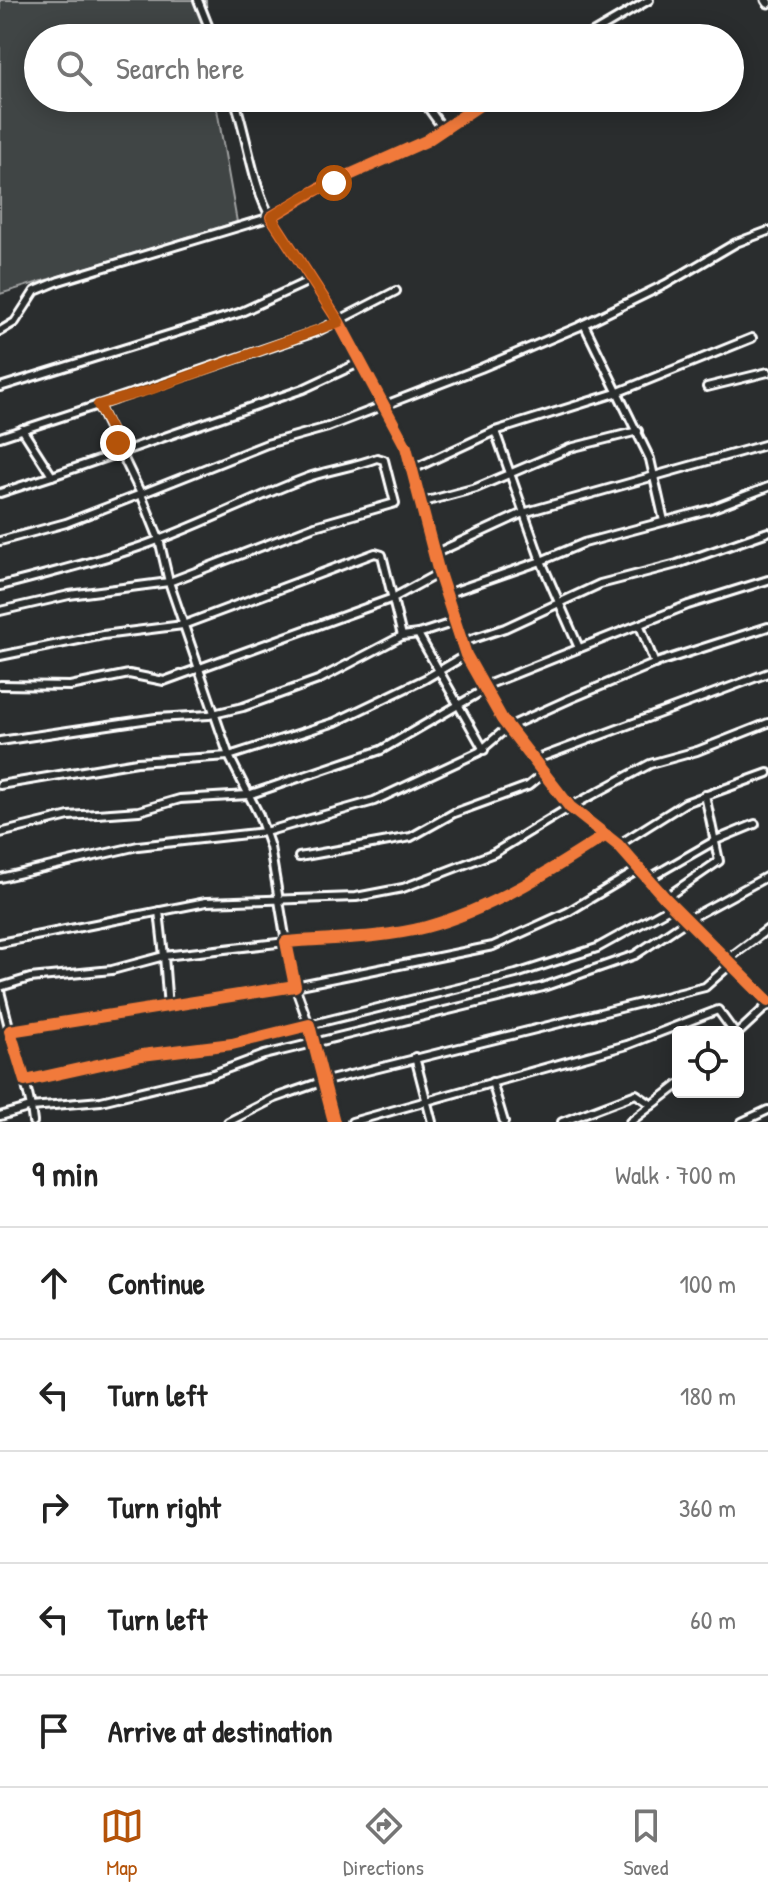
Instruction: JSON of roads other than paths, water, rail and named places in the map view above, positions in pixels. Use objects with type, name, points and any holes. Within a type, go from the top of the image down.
[{"type":"street","points":[[198,0],[207,24]]},
{"type":"street","points":[[608,24],[649,0]]},
{"type":"street","points":[[239,112],[263,205],[339,322],[406,447],[439,573],[466,655],[483,688],[508,727],[570,807],[618,845],[665,898],[760,992],[768,1003],[743,1026]]},
{"type":"street","points":[[431,112],[444,130]]},
{"type":"street","points":[[0,331],[15,322],[35,291],[271,217],[310,193],[444,130],[470,112]]},
{"type":"street","points":[[0,541],[99,512],[267,444],[383,405],[584,324],[666,284],[736,243],[768,231]]},
{"type":"street","points":[[0,387],[239,313],[311,280]]},
{"type":"street","points":[[0,437],[150,390],[339,322],[396,291]]},
{"type":"street","points":[[584,324],[616,393],[638,431],[655,477],[664,521]]},
{"type":"street","points":[[413,469],[495,431],[616,393],[752,338]]},
{"type":"street","points":[[0,493],[303,389],[361,362]]},
{"type":"street","points":[[707,387],[768,372]]},
{"type":"street","points":[[98,405],[159,539],[169,582],[197,668],[216,713],[229,756],[265,832],[295,986],[309,1025],[334,1122]]},
{"type":"street","points":[[22,429],[52,476]]},
{"type":"street","points":[[495,431],[541,561],[579,648]]},
{"type":"street","points":[[420,503],[476,488],[570,448],[638,431]]},
{"type":"street","points":[[434,554],[523,513],[768,444]]},
{"type":"street","points":[[0,586],[119,554],[306,478],[377,458],[384,460],[395,503],[315,526],[169,582],[69,595],[0,611]]},
{"type":"street","points":[[446,594],[584,543],[711,509],[768,487]]},
{"type":"street","points":[[463,642],[600,584],[677,564],[768,532]]},
{"type":"street","points":[[0,656],[103,635],[183,625],[375,553],[382,555],[402,636]]},
{"type":"street","points":[[0,685],[78,686],[129,674],[144,674],[163,681],[393,598],[439,573]]},
{"type":"street","points":[[0,833],[69,816],[139,811],[180,799],[248,795],[381,750],[483,688],[579,648],[688,605],[768,580]]},
{"type":"street","points":[[0,741],[216,713],[261,702],[318,680],[402,636],[455,622]]},
{"type":"street","points":[[640,626],[655,664]]},
{"type":"street","points":[[0,878],[138,846],[265,832],[390,795],[484,750],[508,727],[655,664],[768,627]]},
{"type":"street","points":[[418,634],[441,669],[484,750]]},
{"type":"street","points":[[0,785],[137,762],[229,756],[335,722],[466,655]]},
{"type":"street","points":[[534,760],[768,673]]},
{"type":"street","points":[[0,943],[206,902],[356,897],[403,888],[494,853],[570,807],[665,758],[697,751],[768,723]]},
{"type":"street","points":[[299,857],[411,837],[454,813],[528,786],[544,773]]},
{"type":"street","points":[[618,845],[669,812],[705,795],[768,773]]},
{"type":"street","points":[[665,898],[719,861],[705,795]]},
{"type":"street","points":[[648,879],[716,840],[755,824]]},
{"type":"street","points":[[33,1122],[0,989],[30,978],[112,970],[164,956],[385,935],[427,927],[527,884],[606,835]]},
{"type":"street","points":[[0,1041],[11,1035],[295,986],[493,946],[568,912],[638,870]]},
{"type":"street","points":[[0,1116],[31,1107],[101,1101],[543,987],[635,955],[689,919],[768,876]]},
{"type":"street","points":[[25,1081],[142,1055],[232,1044],[557,961],[597,948],[673,906]]},
{"type":"street","points":[[159,911],[168,1008]]},
{"type":"street","points":[[228,1122],[275,1098],[324,1081],[705,987],[768,929]]},
{"type":"street","points":[[760,992],[768,988]]},
{"type":"street","points":[[676,1026],[718,1010],[731,1026]]},
{"type":"street","points":[[352,1122],[627,1045],[672,1028]]},
{"type":"street","points":[[415,1057],[432,1122]]},
{"type":"street","points":[[492,1082],[504,1122]]},
{"type":"street","points":[[630,1122],[672,1090]]},
{"type":"street","points":[[562,1122],[636,1094],[652,1105]]},
{"type":"street","points":[[742,1122],[768,1110]]}]
